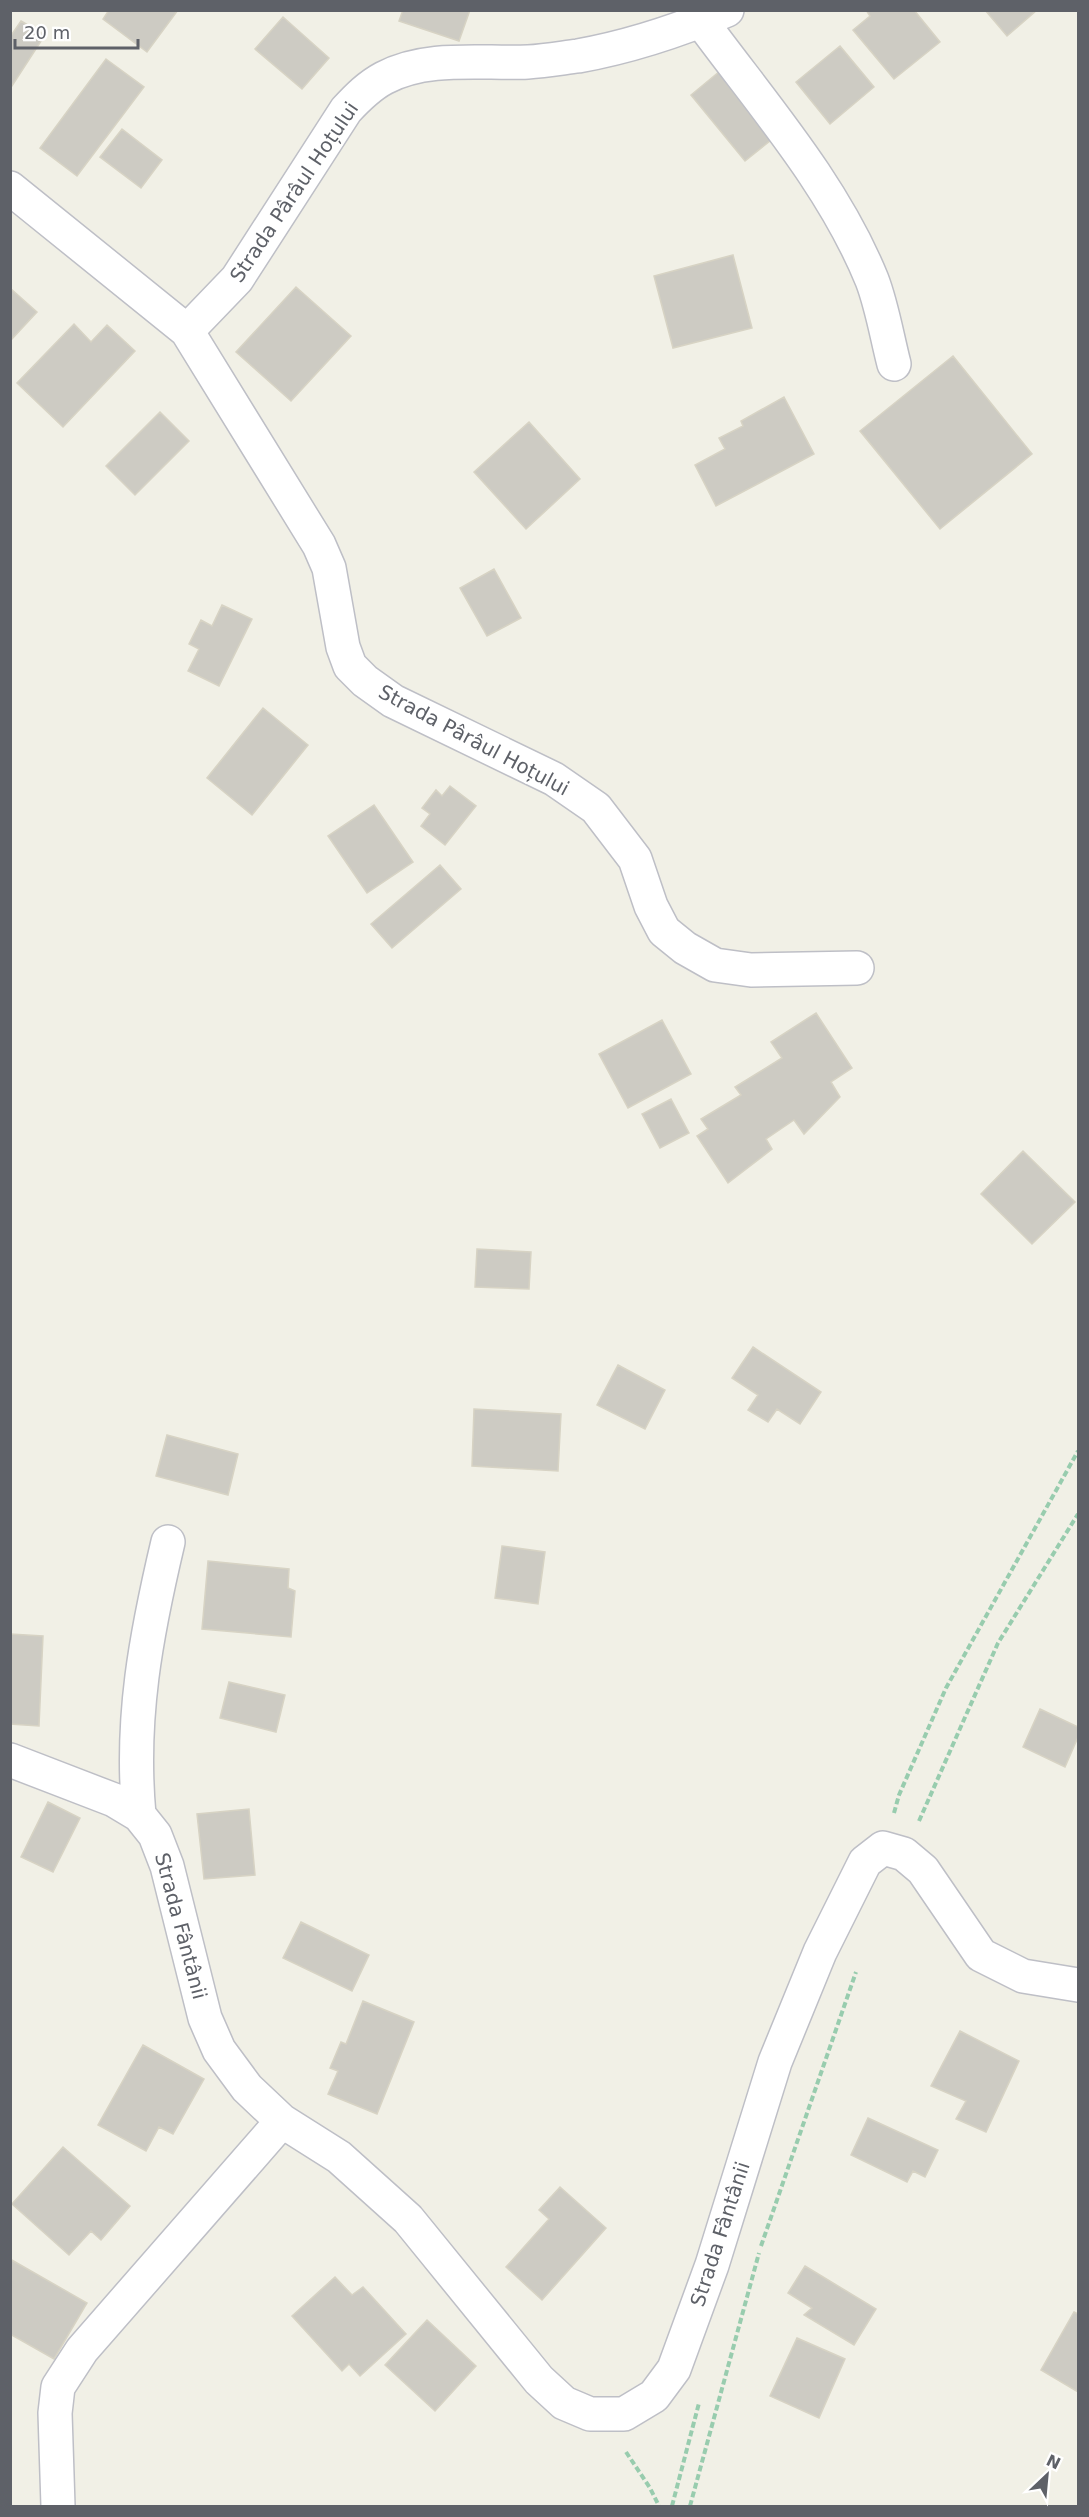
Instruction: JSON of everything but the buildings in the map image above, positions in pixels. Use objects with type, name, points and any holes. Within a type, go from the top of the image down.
[{"type":"street","name":"Strada Pârâul Hoțului","points":[[187,331],[237,279],[346,110],[364,91],[385,77],[411,67],[448,63],[531,62],[580,55],[714,16]]},
{"type":"street","points":[[714,16],[827,192],[850,232],[873,282],[894,364]]},
{"type":"street","name":"Strada Pârâul Hoțului","points":[[10,188],[187,331],[319,545],[329,568],[343,647],[350,666],[365,681],[393,701],[554,779],[596,808],[635,860],[651,906],[664,930],[685,948],[716,965],[752,970],[857,968]]},
{"type":"street","points":[[140,1815],[135,1770],[139,1697],[149,1622],[168,1542]]},
{"type":"street","name":"Strada Fântânii","points":[[10,1760],[96,1792],[140,1815],[155,1835],[167,1866],[205,2018],[219,2050],[247,2088],[282,2121],[339,2157],[408,2219],[539,2380],[564,2403],[595,2414],[624,2414],[654,2396],[674,2369],[712,2265],[775,2062],[820,1952],[865,1862],[894,1851]]},
{"type":"street","points":[[894,1851],[923,1870],[981,1956],[1023,1976],[1078,1985]]},
{"type":"street","points":[[58,2506],[55,2413],[58,2387],[82,2350],[282,2121]]},
{"type":"path","points":[[894,1851],[899,1795],[946,1688],[1078,1451]]},
{"type":"path","points":[[894,1851],[998,1643],[1078,1514]]},
{"type":"path","points":[[690,2506],[760,2249],[859,1964]]},
{"type":"path","points":[[595,2414],[620,2442],[659,2506]]}]
